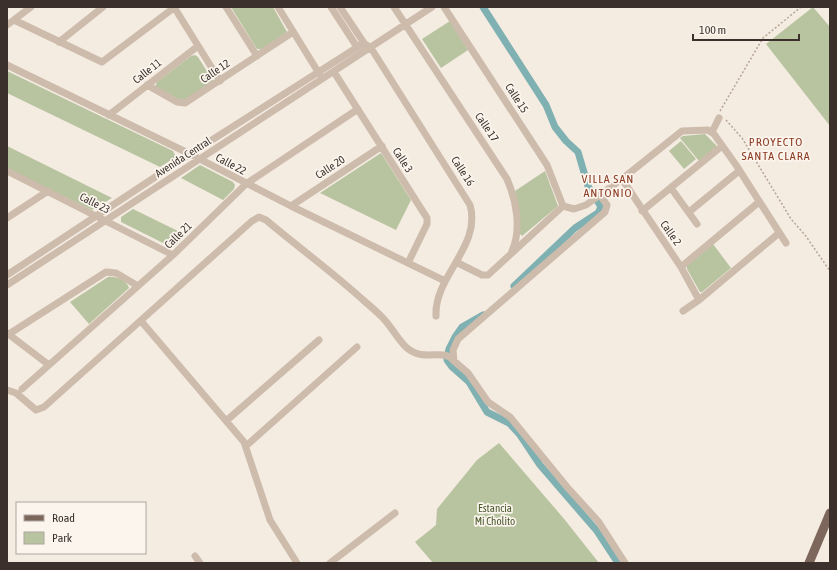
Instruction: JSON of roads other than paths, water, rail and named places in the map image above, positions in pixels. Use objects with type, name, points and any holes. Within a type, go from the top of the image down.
[{"type":"main road","points":[[809,563],[830,513]]},
{"type":"street","points":[[7,25],[31,7]]},
{"type":"street","points":[[59,42],[103,7]]},
{"type":"street","points":[[14,20],[102,62],[175,7],[220,81]]},
{"type":"street","points":[[226,7],[257,56]]},
{"type":"street","points":[[278,7],[323,79]]},
{"type":"street","points":[[331,7],[357,47]]},
{"type":"street","points":[[340,7],[364,43],[371,48]]},
{"type":"street","name":"Calle 17","points":[[394,7],[507,179],[515,202],[515,242],[512,254]]},
{"type":"street","name":"Avenida Central","points":[[7,284],[432,7]]},
{"type":"street","name":"Calle 15","points":[[444,7],[547,165],[563,206]]},
{"type":"street","name":"Calle 12","points":[[147,85],[183,104],[293,32]]},
{"type":"street","name":"Avenida Central","points":[[7,274],[190,154],[364,43]]},
{"type":"street","name":"Calle 11","points":[[108,114],[198,46]]},
{"type":"street","name":"Calle 16","points":[[371,48],[470,205],[472,214],[472,228],[437,302],[436,316]]},
{"type":"street","name":"Calle 22","points":[[7,65],[190,154],[246,184],[446,281]]},
{"type":"street","name":"Calle 3","points":[[334,72],[428,221],[408,263]]},
{"type":"street","name":"Calle 21","points":[[22,389],[173,255],[246,184],[358,109]]},
{"type":"street","points":[[712,132],[720,116]]},
{"type":"street","points":[[456,262],[486,276],[512,254],[563,206],[568,209],[577,209],[598,197],[622,180],[682,131],[704,130],[712,132],[739,170],[758,202],[786,243]]},
{"type":"street","name":"Calle 20","points":[[291,206],[382,146]]},
{"type":"street","points":[[642,210],[722,146]]},
{"type":"street","points":[[689,212],[739,170]]},
{"type":"street","name":"Calle 23","points":[[7,171],[173,255]]},
{"type":"street","name":"Calle 2","points":[[622,180],[681,267],[699,300]]},
{"type":"street","points":[[671,188],[697,224]]},
{"type":"street","points":[[7,218],[48,191]]},
{"type":"street","points":[[450,357],[458,339],[605,212],[607,205],[598,197]]},
{"type":"street","points":[[681,267],[758,202]]},
{"type":"street","points":[[7,390],[16,393],[36,410],[44,408],[252,221],[259,217],[266,220],[383,317],[401,342],[412,352],[428,356],[440,354],[450,357],[468,373],[488,402],[510,417],[566,487],[598,521],[625,563]]},
{"type":"street","points":[[683,312],[779,234]]},
{"type":"street","points":[[49,365],[8,334],[104,273],[113,272],[138,286]]},
{"type":"street","points":[[141,321],[244,442],[270,520],[297,563]]},
{"type":"street","points":[[226,421],[319,340]]},
{"type":"street","points":[[246,446],[357,347]]},
{"type":"street","points":[[330,563],[396,513]]},
{"type":"street","points":[[195,556],[200,563]]},
{"type":"waterway","points":[[483,7],[546,105],[555,127],[566,141],[578,152],[588,186],[601,207],[598,213],[575,228],[514,286]]},
{"type":"waterway","points":[[483,315],[462,327],[449,349],[447,360],[452,367],[469,382],[487,412],[509,423],[520,435],[540,465],[597,531],[618,563]]},
{"type":"district","name":"PROYECTO SANTA CLARA","points":[[776,149]]},
{"type":"district","name":"VILLA SAN ANTONIO","points":[[608,186]]},
{"type":"park label","name":"Estancia Mi Cholito","points":[[495,514]]}]
